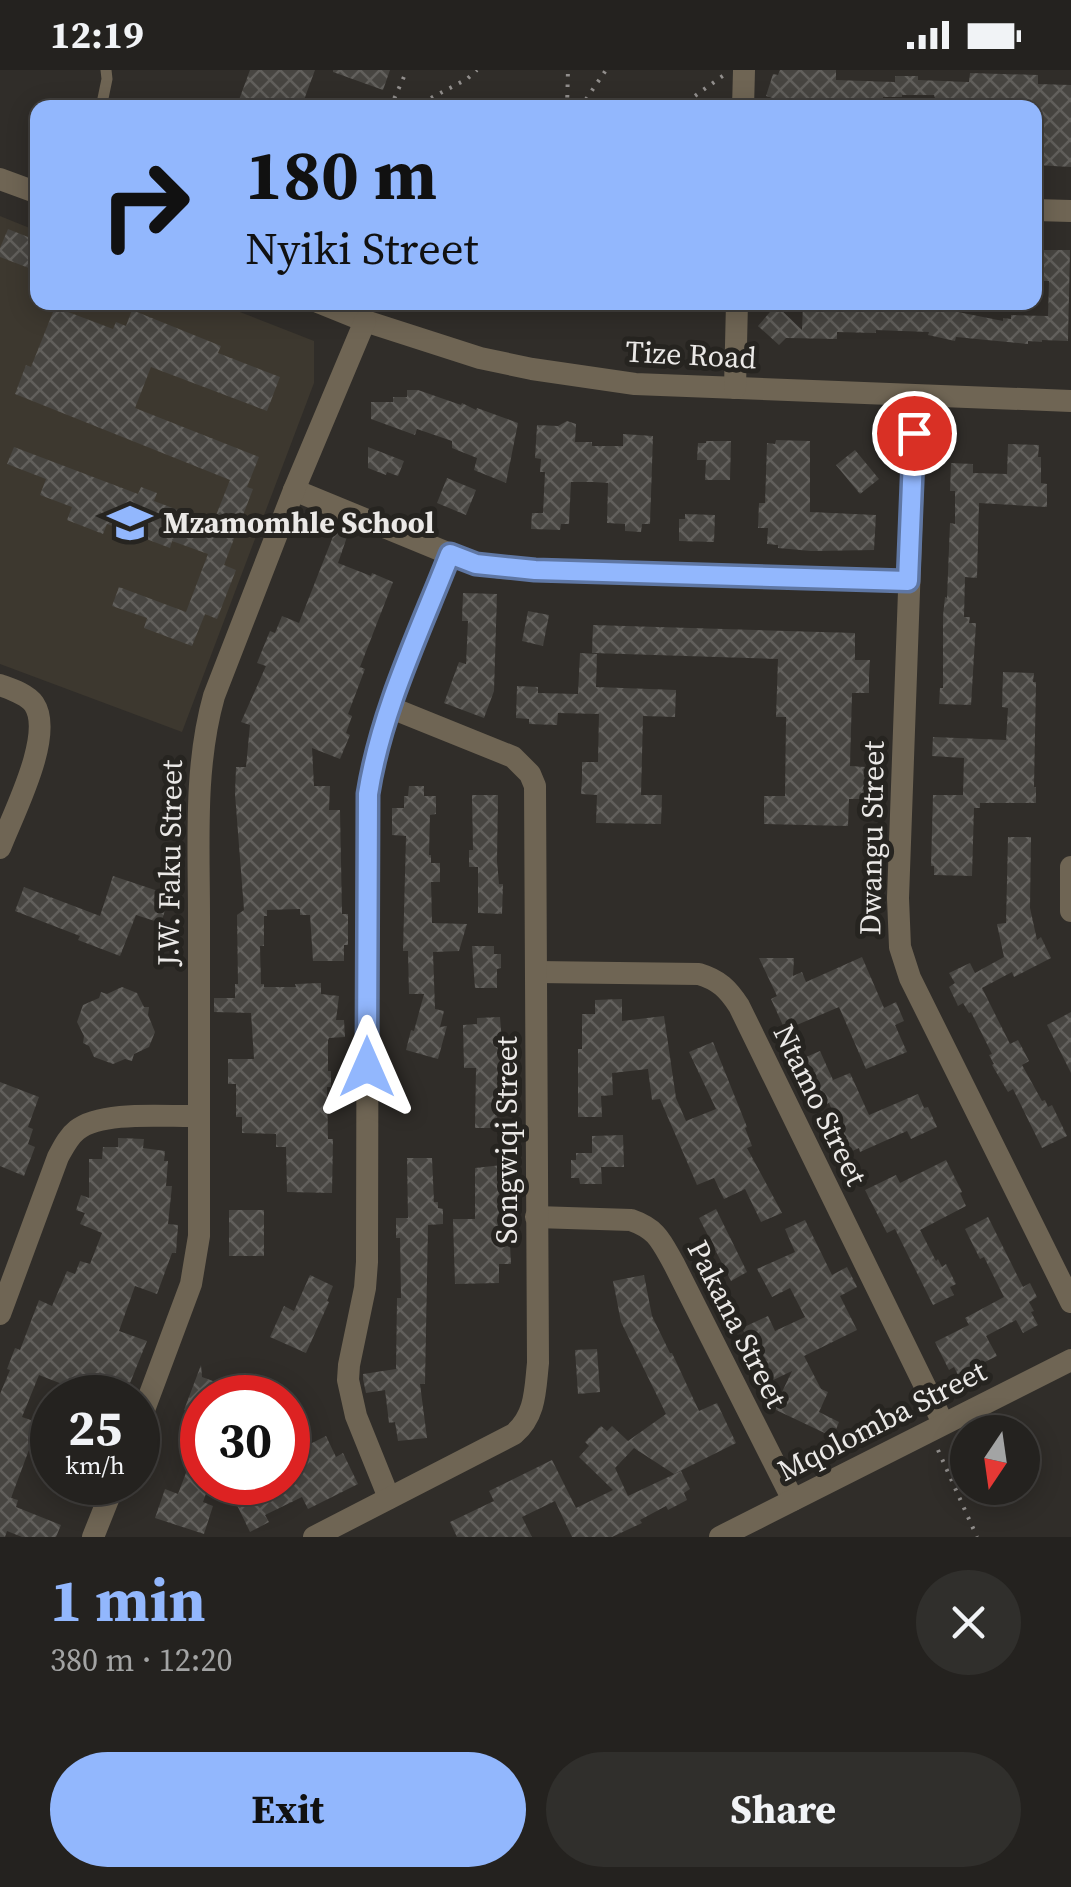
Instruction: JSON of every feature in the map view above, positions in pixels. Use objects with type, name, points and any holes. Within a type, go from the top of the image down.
[{"type":"street","points":[[743,100],[744,70]]},
{"type":"street","points":[[0,179],[30,190]]},
{"type":"street","points":[[1042,210],[1071,211]]},
{"type":"street","name":"Tize Road","points":[[338,310],[480,358],[636,384],[1071,402]]},
{"type":"street","points":[[735,388],[738,310]]},
{"type":"street","name":"J.W. Faku Street","points":[[157,1375],[180,1316],[200,1236],[202,746],[214,696],[365,321]]},
{"type":"street","name":"Dwangu Street","points":[[916,396],[898,898],[900,947],[910,978],[1071,1302]]},
{"type":"street","points":[[294,490],[476,564],[535,570],[908,581]]},
{"type":"street","points":[[388,1498],[356,1416],[348,1380],[366,1262],[368,794],[389,708],[450,554]]},
{"type":"street","points":[[0,685],[26,696],[34,704],[40,730],[32,764],[0,848]]},
{"type":"street","name":"Songwiqi Street","points":[[314,1537],[514,1434],[529,1418],[538,1363],[536,786],[514,757],[389,708]]},
{"type":"street","points":[[1071,867],[1071,910]]},
{"type":"street","name":"Ntamo Street","points":[[537,972],[699,974],[728,990],[739,1006],[936,1427]]},
{"type":"street","points":[[0,1314],[58,1157],[78,1129],[94,1121],[118,1118],[198,1116]]},
{"type":"street","name":"Pakana Street","points":[[536,1216],[630,1220],[656,1233],[793,1500]]},
{"type":"street","name":"Mqolomba Street","points":[[720,1537],[1071,1360]]},
{"type":"street","points":[[93,1537],[106,1505]]},
{"type":"lane","points":[[103,100],[106,70]]},
{"type":"path","points":[[394,100],[408,70]]},
{"type":"path","points":[[431,98],[477,70]]},
{"type":"path","points":[[567,100],[568,70]]},
{"type":"path","points":[[585,100],[606,70]]},
{"type":"path","points":[[689,100],[732,70]]},
{"type":"path","points":[[936,1427],[976,1537]]},
{"type":"shaded area","name":"Mzamomhle School","points":[[0,216],[30,228],[30,310],[235,310],[314,341],[314,383],[182,732],[0,664]]},
{"type":"building","points":[[250,70],[315,70],[304,100],[239,100]]},
{"type":"building","points":[[333,70],[390,70],[383,90]]},
{"type":"building","points":[[780,70],[836,70],[836,80],[895,82],[895,76],[918,76],[918,80],[969,82],[970,73],[1038,75],[1038,84],[1071,85],[1071,167],[1042,165],[1042,100],[936,100],[934,95],[902,95],[883,100],[779,100],[766,96],[773,74],[778,75]]},
{"type":"building","points":[[8,229],[30,238],[30,268],[0,257]]},
{"type":"building","points":[[1042,250],[1070,250],[1068,341],[1028,344],[956,337],[955,341],[928,335],[929,332],[876,330],[837,332],[837,339],[786,338],[779,345],[758,326],[772,310],[781,310],[802,330],[803,310],[953,310],[1003,321],[1011,319],[1011,315],[1048,316],[1049,281],[1042,281]]},
{"type":"building","points":[[54,310],[113,329],[116,322],[126,326],[132,310],[221,346],[218,353],[280,377],[267,411],[151,367],[135,408],[259,457],[247,487],[253,489],[224,565],[236,570],[217,619],[205,614],[192,646],[144,628],[147,618],[112,606],[119,587],[186,612],[208,554],[172,541],[170,548],[107,524],[103,534],[67,520],[72,507],[40,495],[46,479],[7,464],[14,447],[138,494],[141,487],[157,493],[154,501],[213,523],[230,480],[15,394],[26,365],[31,367]]},
{"type":"building","points":[[407,390],[462,403],[518,423],[506,483],[474,470],[477,458],[452,448],[452,441],[417,429],[415,435],[371,419],[371,402],[393,402],[393,397],[407,397]]},
{"type":"building","points":[[567,421],[576,424],[575,442],[592,442],[592,446],[623,446],[623,434],[653,436],[650,524],[642,524],[641,532],[625,531],[625,524],[607,523],[608,483],[593,482],[571,482],[569,524],[561,524],[560,530],[531,529],[532,513],[543,513],[545,472],[540,472],[541,459],[535,458],[537,425],[558,426]]},
{"type":"building","points":[[776,440],[810,441],[810,512],[876,515],[874,550],[811,551],[767,544],[768,528],[758,528],[759,503],[765,503],[767,443],[775,444]]},
{"type":"building","points":[[731,441],[730,480],[705,480],[706,460],[697,460],[698,443]]},
{"type":"building","points":[[1008,444],[1039,445],[1047,507],[979,503],[977,578],[965,577],[964,617],[970,617],[969,623],[976,623],[971,705],[939,704],[943,688],[943,616],[950,523],[955,524],[951,463],[973,464],[973,473],[1007,474]]},
{"type":"building","points":[[368,447],[404,461],[398,476],[368,468]]},
{"type":"building","points":[[855,450],[879,479],[860,494],[836,465]]},
{"type":"building","points":[[447,478],[476,490],[466,515],[437,503]]},
{"type":"building","points":[[685,514],[715,515],[714,542],[679,541],[679,519],[685,519]]},
{"type":"building","points":[[336,529],[348,534],[338,563],[393,582],[360,667],[365,669],[348,714],[352,716],[346,733],[350,735],[340,759],[312,748],[314,786],[330,786],[329,810],[340,810],[342,914],[348,914],[344,961],[313,961],[310,915],[300,915],[300,909],[267,910],[264,916],[261,984],[296,987],[295,984],[321,983],[321,994],[339,996],[336,1020],[344,1020],[345,1037],[328,1040],[332,1193],[287,1192],[286,1147],[276,1147],[276,1134],[242,1133],[242,1117],[236,1117],[236,1084],[228,1084],[228,1059],[254,1059],[251,1013],[214,1012],[214,998],[235,998],[238,984],[237,915],[244,910],[236,767],[246,767],[250,725],[241,722],[266,666],[257,663],[270,631],[275,633],[282,616],[299,623]]},
{"type":"building","points":[[463,593],[497,594],[494,691],[484,718],[444,703],[459,662],[466,664],[468,621],[462,621]]},
{"type":"building","points":[[528,611],[549,615],[543,646],[522,641]]},
{"type":"building","points":[[593,625],[855,633],[855,660],[870,660],[869,693],[852,693],[850,766],[866,767],[866,787],[865,799],[849,799],[848,826],[764,824],[764,796],[785,796],[786,717],[776,717],[778,659],[592,653]]},
{"type":"building","points":[[580,653],[597,654],[596,687],[676,690],[675,717],[643,716],[641,795],[662,795],[661,824],[596,823],[597,795],[581,794],[582,762],[598,762],[599,714],[558,713],[557,725],[529,724],[529,719],[516,718],[517,686],[538,687],[538,693],[578,694]]},
{"type":"building","points":[[1003,672],[1034,673],[1036,803],[980,803],[980,808],[974,808],[972,876],[934,875],[933,795],[963,795],[964,758],[932,756],[933,737],[1006,740],[1008,708],[1002,707]]},
{"type":"building","points":[[409,786],[424,786],[424,796],[436,796],[436,814],[430,815],[429,855],[431,863],[440,863],[440,882],[431,882],[432,923],[467,924],[459,951],[433,952],[435,1009],[444,1011],[440,1027],[447,1026],[438,1059],[406,1050],[424,994],[409,994],[408,951],[403,951],[406,836],[392,835],[392,808],[404,808]]},
{"type":"building","points":[[472,795],[498,795],[497,861],[499,884],[503,884],[502,914],[478,913],[478,867],[469,867],[469,850],[473,850]]},
{"type":"building","points":[[1008,837],[1031,837],[1030,908],[1037,940],[1041,937],[1051,958],[982,988],[1010,1044],[1018,1040],[1029,1061],[1022,1065],[1042,1101],[1048,1107],[1052,1105],[1067,1136],[1042,1148],[1013,1089],[1008,1092],[992,1065],[992,1054],[971,1012],[963,1003],[958,1006],[949,987],[955,983],[949,973],[970,963],[975,973],[1004,957],[997,924],[1006,923]]},
{"type":"building","points":[[113,876],[170,895],[161,923],[136,915],[120,956],[15,911],[24,887],[100,916]]},
{"type":"building","points":[[472,946],[494,946],[494,954],[501,954],[497,988],[475,988]]},
{"type":"building","points":[[862,957],[884,1008],[896,1002],[904,1021],[895,1025],[907,1052],[866,1069],[839,1007],[785,1030],[771,999],[777,996],[759,958],[794,958],[793,976],[802,972],[806,982]]},
{"type":"building","points":[[122,987],[137,993],[144,1007],[149,1007],[155,1032],[149,1047],[134,1054],[132,1061],[125,1059],[113,1064],[94,1057],[83,1043],[77,1022],[83,1005],[99,998],[101,992],[107,994]]},
{"type":"building","points":[[622,999],[622,1021],[664,1016],[676,1098],[686,1121],[716,1109],[689,1052],[713,1042],[747,1127],[752,1146],[747,1148],[782,1213],[761,1222],[745,1189],[724,1199],[714,1178],[697,1185],[660,1099],[652,1100],[648,1069],[612,1073],[613,1095],[601,1096],[602,1117],[578,1117],[582,1014],[595,1014],[595,1000]]},
{"type":"building","points":[[1071,1012],[1071,1073],[1047,1025]]},
{"type":"building","points":[[500,1017],[504,1068],[498,1068],[497,1128],[475,1128],[476,1068],[464,1068],[463,1025],[477,1024],[477,1018]]},
{"type":"building","points":[[820,1051],[833,1080],[850,1073],[869,1115],[918,1094],[937,1127],[911,1139],[907,1131],[860,1152],[859,1148],[850,1152],[829,1103],[820,1107],[799,1060]]},
{"type":"building","points":[[0,1082],[39,1097],[28,1127],[33,1129],[28,1144],[35,1147],[24,1176],[0,1166]]},
{"type":"building","points":[[623,1135],[624,1167],[601,1167],[602,1184],[580,1184],[579,1178],[571,1178],[571,1160],[576,1160],[576,1153],[592,1153],[592,1136]]},
{"type":"building","points":[[118,1138],[144,1139],[143,1148],[165,1151],[166,1186],[172,1186],[168,1224],[178,1225],[176,1253],[172,1253],[157,1294],[135,1286],[119,1331],[147,1341],[133,1375],[30,1375],[30,1397],[22,1417],[30,1420],[30,1447],[11,1498],[18,1500],[16,1507],[61,1525],[56,1537],[22,1537],[7,1531],[5,1537],[0,1537],[0,1394],[10,1370],[7,1369],[15,1348],[20,1350],[39,1300],[52,1306],[67,1271],[75,1274],[80,1261],[90,1264],[102,1233],[80,1224],[85,1213],[76,1210],[81,1195],[89,1198],[89,1159],[102,1159],[103,1147],[118,1147]]},
{"type":"building","points":[[407,1158],[432,1158],[434,1202],[443,1209],[443,1224],[428,1225],[425,1384],[420,1384],[427,1438],[398,1441],[395,1422],[389,1423],[385,1390],[366,1393],[363,1374],[396,1369],[397,1298],[401,1298],[396,1218],[408,1218]]},
{"type":"building","points":[[946,1160],[966,1206],[920,1230],[936,1261],[942,1267],[946,1264],[956,1284],[950,1287],[954,1295],[933,1305],[895,1229],[887,1233],[865,1190],[896,1175],[900,1183]]},
{"type":"building","points":[[502,1165],[501,1205],[517,1204],[518,1245],[510,1244],[511,1264],[499,1264],[499,1283],[455,1284],[453,1219],[475,1219],[475,1168]]},
{"type":"building","points":[[716,1209],[747,1272],[731,1281],[699,1218]]},
{"type":"building","points":[[229,1210],[264,1210],[264,1256],[229,1256]]},
{"type":"building","points":[[988,1217],[1023,1287],[1030,1283],[1037,1297],[1029,1302],[1038,1325],[1023,1333],[1016,1320],[986,1336],[997,1356],[958,1375],[954,1367],[949,1370],[935,1342],[969,1325],[965,1318],[1004,1297],[965,1229]]},
{"type":"building","points":[[805,1220],[832,1275],[847,1267],[857,1287],[840,1296],[857,1330],[804,1356],[821,1389],[828,1392],[819,1412],[839,1422],[833,1437],[774,1409],[792,1371],[769,1382],[742,1328],[768,1316],[775,1331],[805,1317],[790,1288],[772,1297],[757,1269],[795,1252],[785,1229]]},
{"type":"building","points":[[310,1275],[333,1286],[306,1353],[270,1337],[284,1306],[294,1311]]},
{"type":"building","points":[[644,1275],[652,1316],[699,1411],[717,1403],[736,1443],[674,1474],[634,1448],[615,1468],[628,1496],[681,1471],[690,1489],[684,1493],[687,1500],[668,1510],[666,1506],[612,1537],[572,1537],[555,1501],[522,1517],[532,1537],[457,1537],[450,1522],[494,1501],[489,1491],[552,1460],[576,1508],[613,1490],[579,1457],[589,1446],[585,1442],[601,1426],[607,1431],[612,1426],[628,1441],[666,1414],[621,1322],[613,1281]]},
{"type":"building","points":[[597,1349],[600,1392],[578,1394],[575,1350]]},
{"type":"building","points":[[326,1436],[336,1457],[343,1453],[358,1484],[308,1509],[306,1505],[310,1505],[310,1444]]},
{"type":"building","points":[[165,1489],[178,1494],[180,1489],[180,1505],[213,1506],[204,1534],[155,1518]]},
{"type":"building","points":[[237,1505],[286,1505],[265,1515],[269,1522],[250,1532]]},
{"type":"place","name":"Mzamomhle School","points":[[130,523]]},
{"type":"route","points":[[367,1067],[368,794],[389,708],[450,554],[501,568],[908,581],[914,433]]}]
